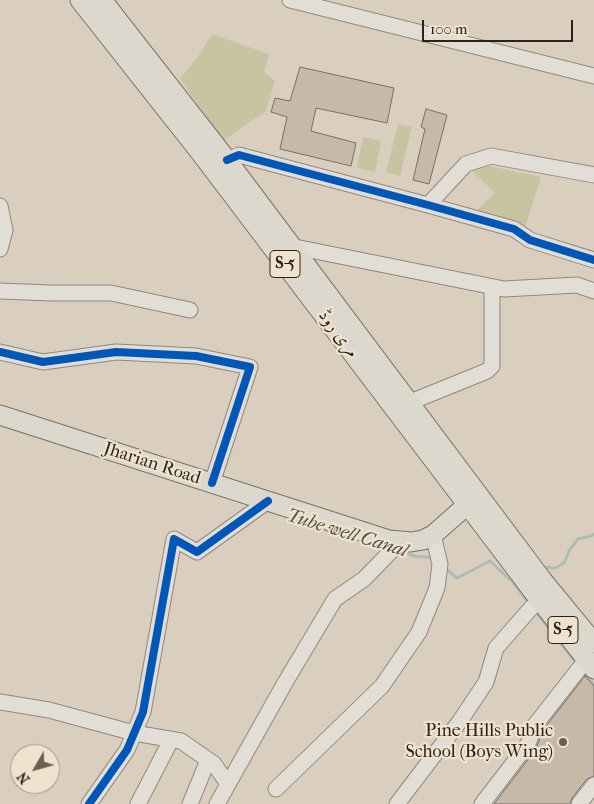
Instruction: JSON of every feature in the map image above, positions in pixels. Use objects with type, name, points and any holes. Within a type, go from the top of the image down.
[{"type":"main road","name":"مری روڈ","points":[[80,0],[227,160],[290,246],[467,505],[492,525]]},
{"type":"main road","name":"مری روڈ","points":[[102,0],[165,94],[371,365],[408,403],[538,591],[592,657]]},
{"type":"main road","name":"Jharian Road","points":[[0,415],[389,540],[401,542],[423,540],[433,535],[467,505]]},
{"type":"street","points":[[290,0],[594,76]]},
{"type":"street","points":[[227,160],[239,155],[428,205],[514,229],[530,240],[594,260]]},
{"type":"street","points":[[428,205],[466,164],[491,156],[594,176]]},
{"type":"street","points":[[0,206],[5,230],[0,249]]},
{"type":"street","points":[[290,246],[504,289],[577,285],[594,291]]},
{"type":"street","points":[[408,403],[487,371],[492,366],[492,287]]},
{"type":"street","points":[[0,291],[111,293],[190,310]]},
{"type":"street","points":[[0,352],[43,362],[116,352],[196,356],[250,367],[212,483]]},
{"type":"street","points":[[89,804],[127,750],[142,712],[174,539],[197,552],[268,501]]},
{"type":"street","points":[[276,789],[382,686],[419,632],[437,588],[440,564],[433,535]]},
{"type":"street","points":[[217,804],[335,599],[364,579],[401,542]]},
{"type":"street","points":[[397,804],[460,721],[486,682],[496,648],[532,607],[538,591]]},
{"type":"street","points":[[482,804],[528,744],[535,725],[592,657]]},
{"type":"street","points":[[0,702],[49,710],[134,733],[181,742],[214,764],[228,784]]},
{"type":"street","points":[[138,804],[171,740]]},
{"type":"street","points":[[190,804],[208,760]]},
{"type":"street","points":[[579,804],[594,785]]},
{"type":"shaded area","points":[[212,34],[269,54],[264,72],[275,81],[266,111],[223,141],[180,79],[199,55]]},
{"type":"shaded area","points":[[398,124],[412,127],[400,176],[386,172]]},
{"type":"shaded area","points":[[363,137],[381,141],[375,172],[357,168]]},
{"type":"shaded area","points":[[489,166],[541,177],[525,228],[473,214],[495,193],[469,168]]},
{"type":"building","points":[[300,67],[394,88],[387,123],[316,108],[311,131],[356,143],[351,166],[280,149],[287,117],[271,112],[275,98],[290,101]]},
{"type":"building","points":[[426,109],[447,115],[429,184],[413,180],[425,129],[421,127]]},
{"type":"building","name":"Pine Hills Public School (Boys Wing)","points":[[585,676],[594,686],[594,776],[587,779],[572,798],[570,804],[494,804],[536,749],[543,730]]},
{"type":"waterway","name":"Tube well Canal","points":[[0,425],[88,453]]},
{"type":"waterway","points":[[542,567],[555,568],[564,563],[569,551],[578,539],[594,534]]},
{"type":"waterway","name":"Tube well Canal","points":[[399,551],[414,556],[434,558]]},
{"type":"waterway","name":"Tube well Canal","points":[[444,567],[457,578],[490,561],[509,579]]},
{"type":"waterway","points":[[510,578],[529,604]]},
{"type":"waterway","points":[[535,611],[578,665]]},
{"type":"waterway","points":[[583,672],[594,685]]},
{"type":"cycle path","points":[[227,160],[239,155],[428,205],[514,229],[530,240],[594,260]]},
{"type":"cycle path","points":[[0,352],[43,362],[116,352],[196,356],[250,367],[212,483]]},
{"type":"cycle path","points":[[89,804],[127,750],[143,712],[174,539],[197,552],[268,501]]},
{"type":"place","name":"Pine Hills Public School (Boys Wing)","points":[[563,742]]}]
